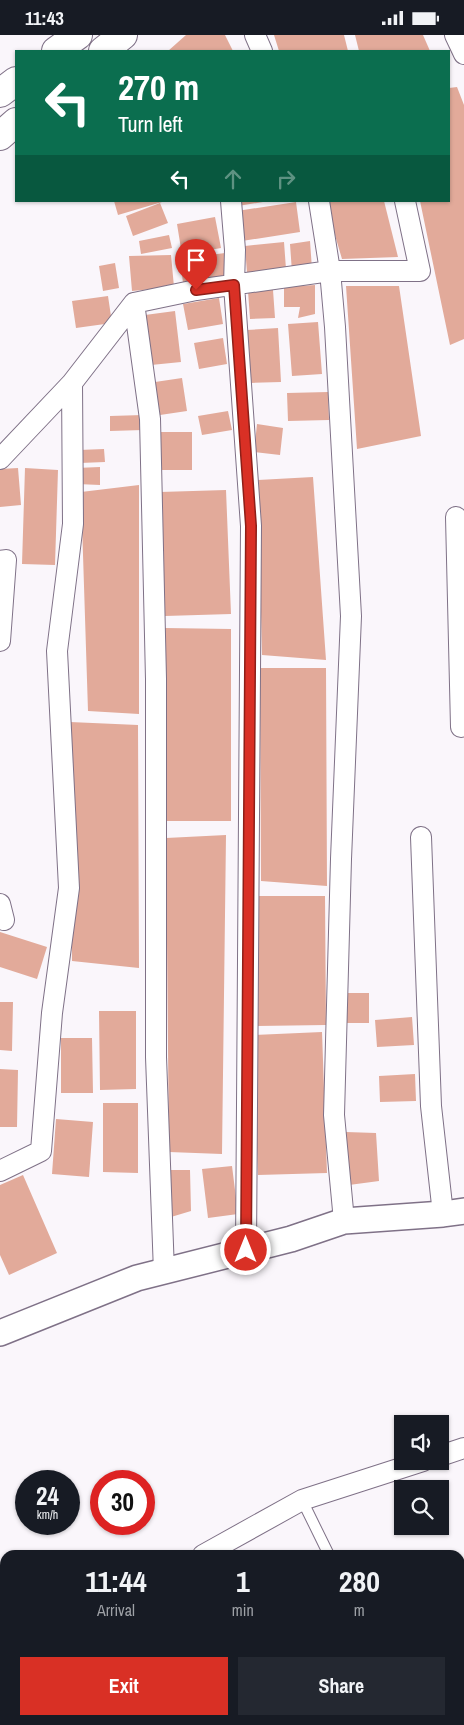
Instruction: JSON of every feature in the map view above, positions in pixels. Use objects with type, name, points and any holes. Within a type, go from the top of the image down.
[{"type":"main road","points":[[57,50],[78,35]]},
{"type":"main road","points":[[104,50],[123,35]]},
{"type":"main road","points":[[0,93],[15,82]]},
{"type":"main road","points":[[0,136],[15,124]]},
{"type":"street","points":[[255,35],[262,50]]},
{"type":"street","points":[[231,202],[235,251],[234,285],[251,526],[246,1250]]},
{"type":"street","points":[[319,202],[330,271],[336,327],[351,616],[341,859],[334,1115],[344,1221]]},
{"type":"street","points":[[0,459],[72,383],[134,303],[196,290],[330,271],[420,271],[405,202]]},
{"type":"street","points":[[134,303],[150,419],[156,679],[156,1057],[164,1271]]},
{"type":"street","points":[[0,1171],[42,1151],[52,1013],[69,888],[57,651],[74,523],[72,383]]},
{"type":"street","points":[[456,517],[461,727],[464,722]]},
{"type":"street","points":[[0,561],[6,560],[0,641]]},
{"type":"street","points":[[0,1332],[137,1278],[291,1239],[344,1221],[453,1212],[431,1106],[421,837]]},
{"type":"street","points":[[449,1453],[464,1448]]},
{"type":"street","points":[[212,1550],[302,1500],[395,1470]]},
{"type":"lane","points":[[302,1500],[326,1550]]},
{"type":"building","points":[[186,35],[225,35],[232,50],[169,50]]},
{"type":"building","points":[[274,35],[344,35],[348,50],[279,50]]},
{"type":"building","points":[[355,35],[423,35],[430,50],[359,50]]},
{"type":"building","points":[[457,87],[464,105],[464,339],[450,345],[420,202],[450,202],[450,88]]},
{"type":"building","points":[[114,202],[162,202],[118,215]]},
{"type":"building","points":[[237,202],[263,202],[238,206]]},
{"type":"building","points":[[296,202],[300,232],[242,241],[237,211]]},
{"type":"building","points":[[325,202],[384,202],[398,257],[342,259]]},
{"type":"building","points":[[160,203],[168,223],[133,236],[126,216]]},
{"type":"building","points":[[215,217],[221,248],[182,255],[177,224]]},
{"type":"building","points":[[169,235],[172,248],[141,254],[139,241]]},
{"type":"building","points":[[310,241],[312,269],[292,272],[290,244]]},
{"type":"building","points":[[284,242],[286,269],[247,273],[245,246]]},
{"type":"building","points":[[225,253],[228,277],[183,283],[180,259]]},
{"type":"building","points":[[171,255],[174,287],[132,291],[129,256]]},
{"type":"building","points":[[115,263],[119,288],[103,291],[99,266]]},
{"type":"building","points":[[315,285],[315,314],[298,318],[300,307],[284,307],[284,287]]},
{"type":"building","points":[[346,286],[399,286],[421,436],[357,449]]},
{"type":"building","points":[[273,290],[275,318],[250,319],[248,291]]},
{"type":"building","points":[[108,296],[112,323],[76,328],[72,301]]},
{"type":"building","points":[[219,298],[223,324],[188,330],[183,304]]},
{"type":"building","points":[[175,311],[181,362],[151,365],[145,315]]},
{"type":"building","points":[[318,322],[322,374],[292,376],[288,324]]},
{"type":"building","points":[[278,328],[281,382],[250,383],[247,330]]},
{"type":"building","points":[[223,338],[227,364],[199,369],[194,343]]},
{"type":"building","points":[[182,378],[187,411],[160,415],[155,382]]},
{"type":"building","points":[[328,392],[329,420],[288,421],[287,393]]},
{"type":"building","points":[[228,411],[232,430],[202,435],[198,416]]},
{"type":"building","points":[[143,415],[143,430],[110,431],[110,416]]},
{"type":"building","points":[[257,424],[283,428],[280,455],[254,452]]},
{"type":"building","points":[[160,432],[192,432],[192,470],[161,470]]},
{"type":"building","points":[[104,449],[105,462],[80,463],[79,450]]},
{"type":"building","points":[[100,467],[100,485],[77,484],[76,468]]},
{"type":"building","points":[[18,468],[21,505],[0,507],[0,469]]},
{"type":"building","points":[[25,468],[58,470],[55,565],[22,564]]},
{"type":"building","points":[[313,477],[326,660],[262,655],[258,480]]},
{"type":"building","points":[[139,485],[139,714],[88,711],[81,492]]},
{"type":"building","points":[[226,490],[231,614],[165,616],[160,492]]},
{"type":"building","points":[[165,628],[231,629],[231,821],[164,821]]},
{"type":"building","points":[[260,668],[326,668],[327,886],[261,881]]},
{"type":"building","points":[[70,722],[138,725],[139,968],[72,961]]},
{"type":"building","points":[[226,835],[222,1154],[169,1152],[166,838]]},
{"type":"building","points":[[256,896],[325,896],[326,1025],[257,1026]]},
{"type":"building","points":[[0,932],[47,947],[37,979],[0,967]]},
{"type":"building","points":[[343,993],[369,993],[369,1023],[343,1023]]},
{"type":"building","points":[[0,1002],[13,1002],[12,1051],[0,1050]]},
{"type":"building","points":[[99,1011],[136,1011],[136,1089],[100,1090]]},
{"type":"building","points":[[412,1017],[414,1045],[377,1047],[375,1020]]},
{"type":"building","points":[[322,1032],[327,1173],[258,1175],[253,1035]]},
{"type":"building","points":[[61,1038],[92,1038],[93,1093],[61,1093]]},
{"type":"building","points":[[0,1069],[18,1070],[17,1127],[0,1127]]},
{"type":"building","points":[[415,1074],[416,1101],[380,1102],[379,1076]]},
{"type":"building","points":[[103,1103],[138,1103],[138,1173],[103,1172]]},
{"type":"building","points":[[56,1119],[93,1122],[89,1177],[52,1174]]},
{"type":"building","points":[[346,1132],[376,1133],[379,1181],[349,1185]]},
{"type":"building","points":[[232,1166],[238,1214],[208,1218],[202,1169]]},
{"type":"building","points":[[170,1170],[190,1170],[191,1211],[171,1217]]},
{"type":"building","points":[[23,1175],[57,1253],[9,1275],[0,1255],[0,1185]]},
{"type":"route","points":[[196,290],[234,285],[251,526],[246,1250]]}]
